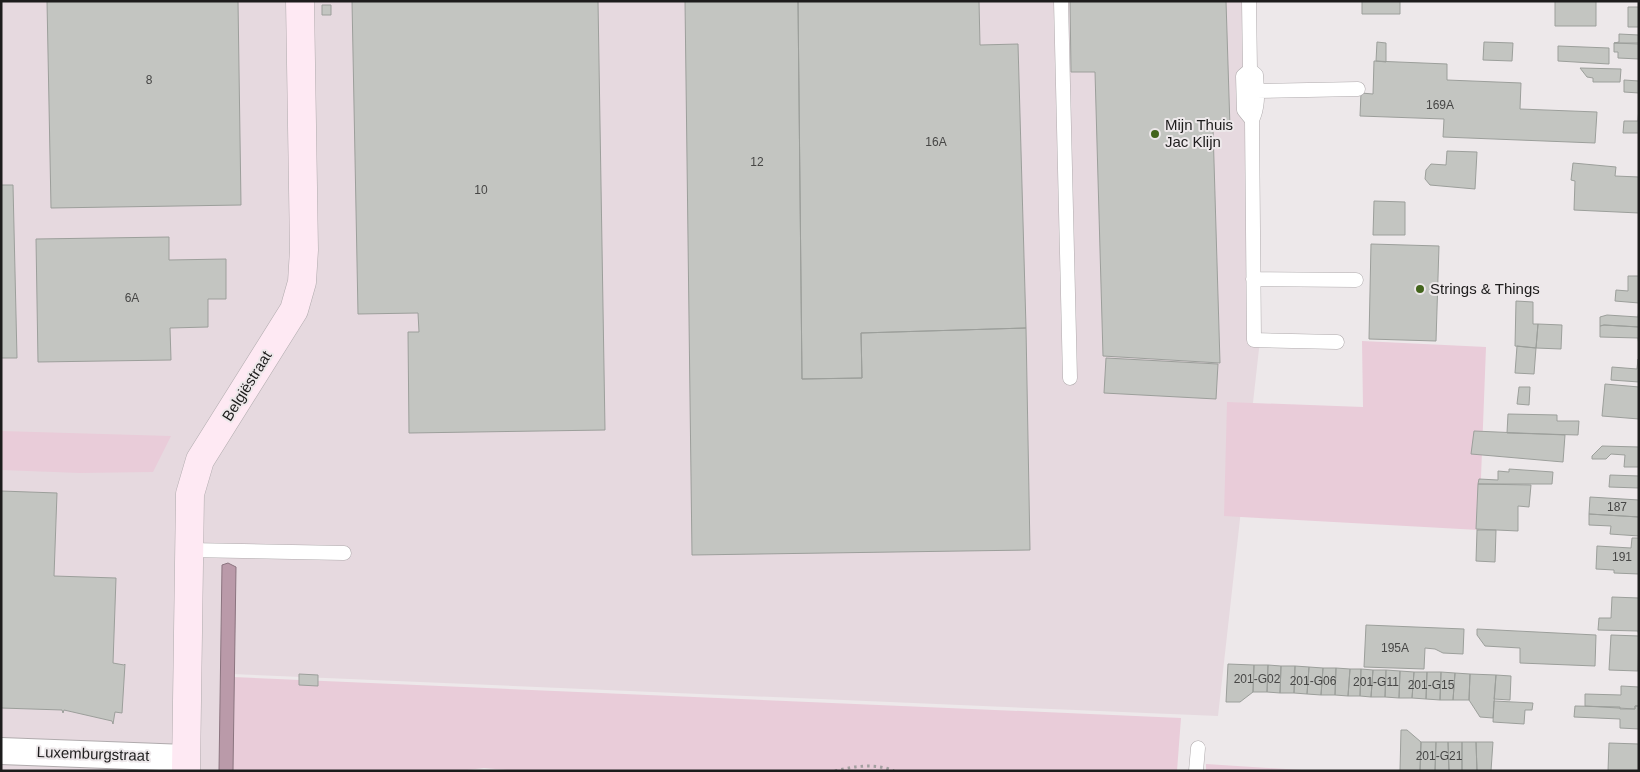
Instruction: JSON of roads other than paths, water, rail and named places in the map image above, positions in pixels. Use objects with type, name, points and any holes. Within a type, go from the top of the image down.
[{"type":"main road","name":"Belgiëstraat","points":[[186,764],[190,494],[200,460],[294,310],[302,282],[304,250],[300,1]]},
{"type":"street","name":"Luxemburgstraat","points":[[1,751],[186,764]]},
{"type":"lane","points":[[1061,1],[1070,378]]},
{"type":"lane","points":[[1249,1],[1250,70],[1256,76],[1257,92],[1257,110],[1252,120],[1254,340],[1337,342]]},
{"type":"lane","points":[[1250,70],[1243,76],[1244,110],[1252,120]]},
{"type":"lane","points":[[1257,92],[1358,89]]},
{"type":"lane","points":[[1253,280],[1356,280]]},
{"type":"lane","points":[[189,550],[344,553]]},
{"type":"lane","points":[[1196,771],[1198,748]]},
{"type":"place","name":"Mijn Thuis Jac Klijn","points":[[1155,134]]},
{"type":"place","name":"Strings & Things","points":[[1420,289]]}]
